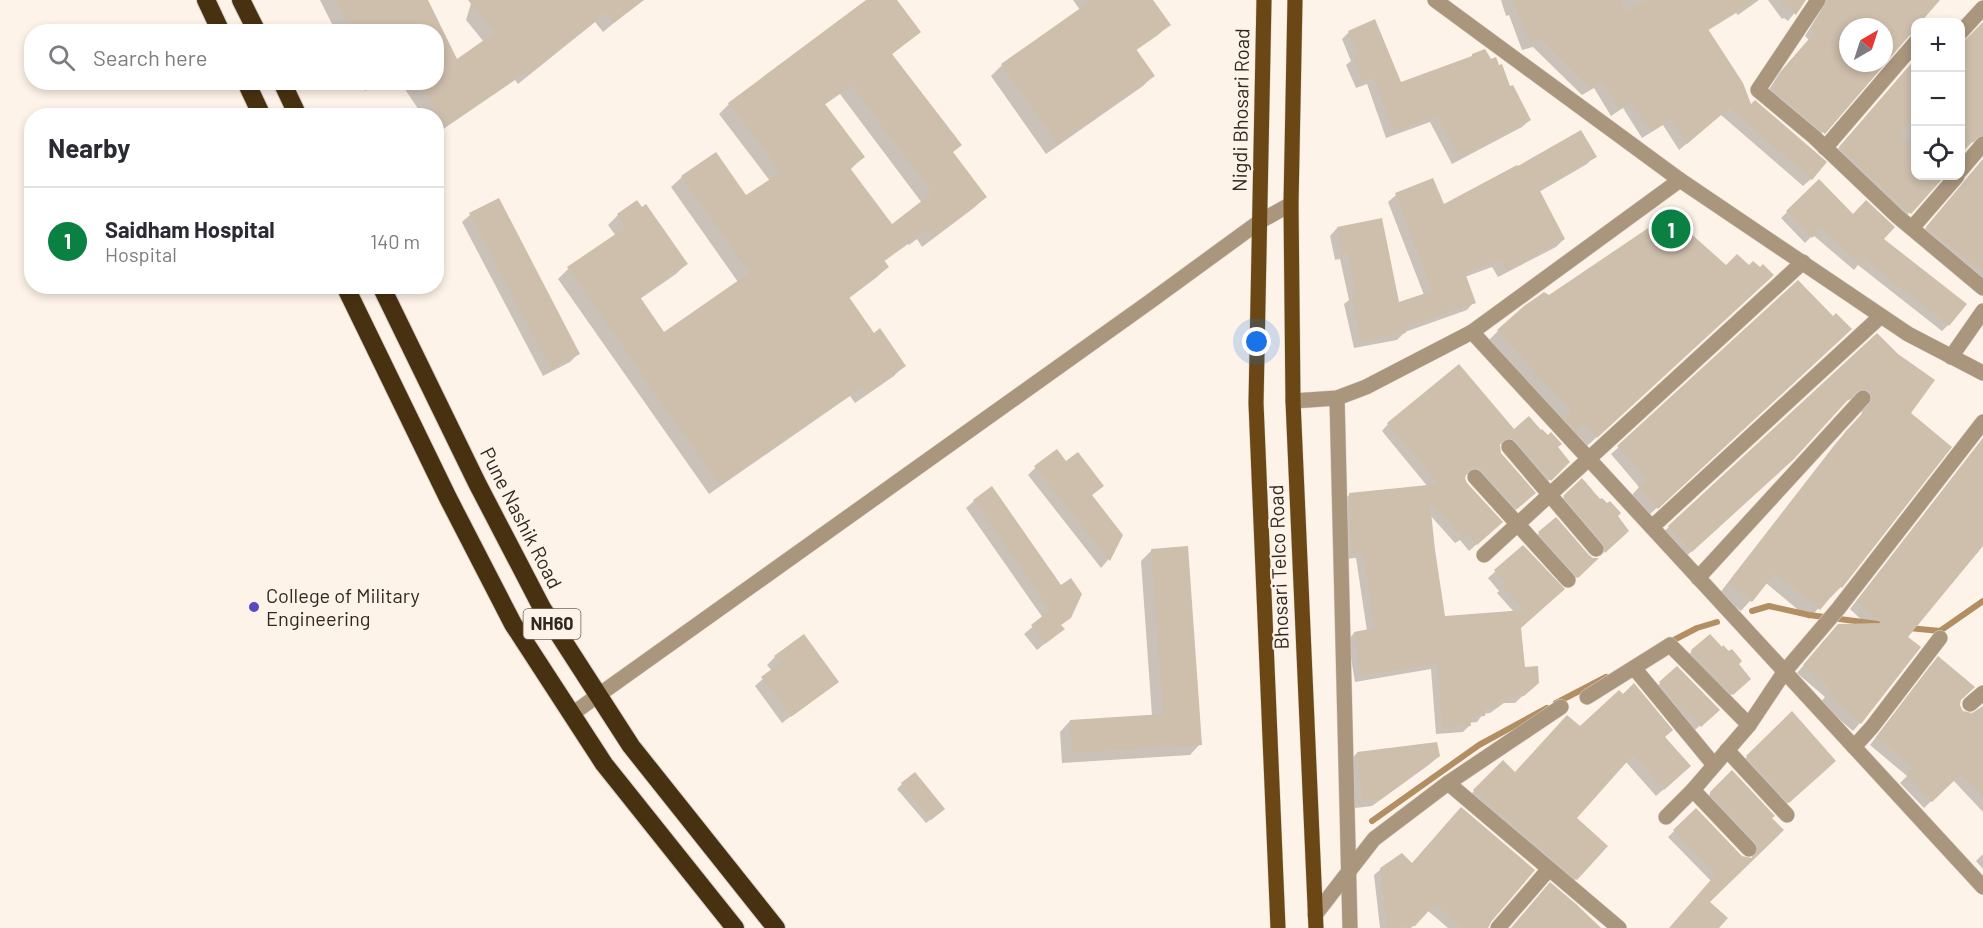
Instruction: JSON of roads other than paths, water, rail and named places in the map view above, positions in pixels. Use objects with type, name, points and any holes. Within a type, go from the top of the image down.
[{"type":"highway","points":[[206,0],[217,24]]},
{"type":"highway","points":[[242,0],[253,24]]},
{"type":"highway","points":[[250,90],[258,108]]},
{"type":"highway","points":[[286,90],[294,108]]},
{"type":"highway","name":"NH60","points":[[349,294],[448,498],[513,624],[604,764],[735,928]]},
{"type":"highway","name":"Pune Nashik Road","points":[[385,294],[477,483],[542,608],[631,746],[776,928]]},
{"type":"main road","name":"Nigdi Bhosari Road","points":[[1259,222],[1264,0]]},
{"type":"main road","points":[[1291,204],[1295,0]]},
{"type":"main road","name":"Bhosari Telco Road","points":[[1291,204],[1293,401],[1315,922]]},
{"type":"main road","name":"Bhosari Telco Road","points":[[1259,222],[1256,403],[1278,928]]},
{"type":"street","points":[[1436,0],[1680,180],[1908,334],[1983,373]]},
{"type":"street","points":[[1818,0],[1758,90],[1912,228],[1983,288]]},
{"type":"street","points":[[1965,28],[1983,8]]},
{"type":"street","points":[[1825,148],[1911,48]]},
{"type":"street","points":[[1965,165],[1983,144]]},
{"type":"street","points":[[1293,401],[1337,398],[1366,387],[1473,332],[1680,180]]},
{"type":"street","points":[[1912,228],[1953,180]]},
{"type":"street","points":[[572,714],[1259,222],[1291,204]]},
{"type":"street","points":[[1484,555],[1803,262]]},
{"type":"street","points":[[1950,357],[1983,311]]},
{"type":"street","points":[[1652,528],[1881,315]]},
{"type":"street","points":[[1473,332],[1983,887]]},
{"type":"street","points":[[1337,398],[1350,928]]},
{"type":"street","points":[[1698,578],[1863,398]]},
{"type":"street","points":[[1666,817],[1693,790],[1749,725],[1785,670],[1838,609],[1983,422]]},
{"type":"street","points":[[1509,447],[1596,549]]},
{"type":"street","points":[[1475,477],[1568,580]]},
{"type":"street","points":[[1854,747],[1940,638]]},
{"type":"street","points":[[1587,697],[1670,645],[1749,725]]},
{"type":"street","points":[[1635,669],[1714,765]]},
{"type":"street","points":[[1970,704],[1983,693]]},
{"type":"street","points":[[1315,922],[1374,839],[1448,783],[1561,707]]},
{"type":"street","points":[[1727,750],[1787,815]]},
{"type":"street","points":[[1448,783],[1619,928]]},
{"type":"street","points":[[1693,790],[1749,849]]},
{"type":"street","points":[[1498,928],[1549,869]]},
{"type":"waterway","points":[[1909,628],[1940,631],[1983,601]]},
{"type":"waterway","points":[[1752,611],[1769,606],[1809,615],[1878,624]]},
{"type":"waterway","points":[[1670,642],[1697,628],[1717,622]]},
{"type":"waterway","points":[[1556,703],[1606,677]]},
{"type":"waterway","points":[[1372,821],[1479,745],[1547,708]]},
{"type":"place","name":"Saidham Hospital","points":[[1671,229]]},
{"type":"place","name":"College of Military Engineering","points":[[254,607]]}]
